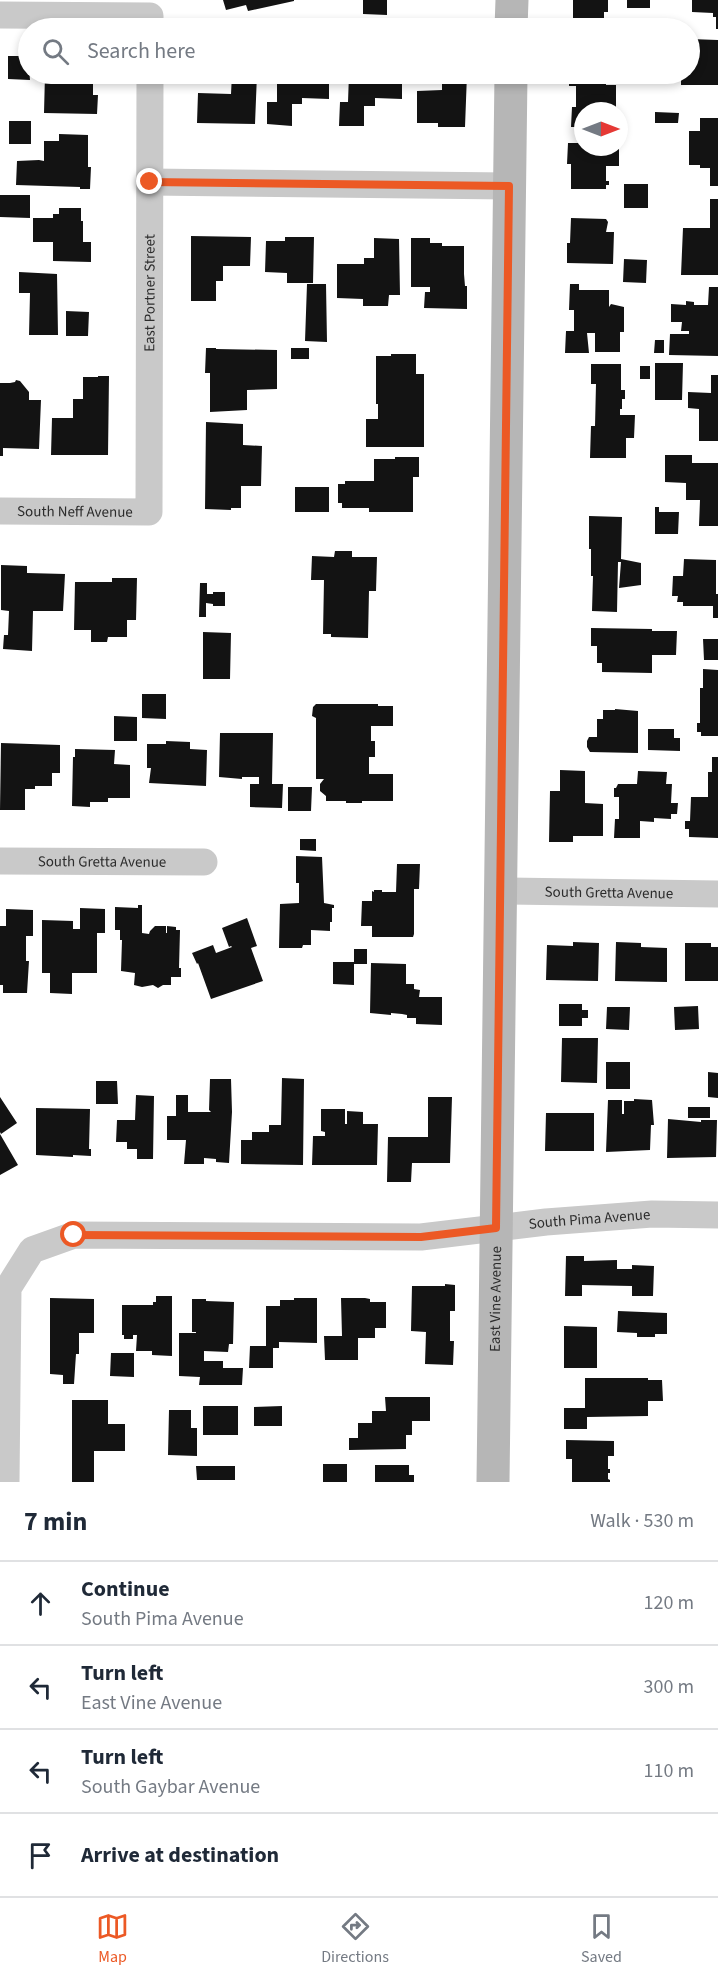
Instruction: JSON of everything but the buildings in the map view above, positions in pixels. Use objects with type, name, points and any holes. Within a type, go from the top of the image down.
[{"type":"street","points":[[511,18],[512,0]]},
{"type":"street","points":[[0,15],[64,18]]},
{"type":"street","name":"East Portner Street","points":[[149,512],[150,84]]},
{"type":"street","name":"East Vine Avenue","points":[[493,1482],[511,84]]},
{"type":"street","points":[[150,182],[509,186]]},
{"type":"street","name":"South Neff Avenue","points":[[0,512],[149,512]]},
{"type":"street","name":"South Gretta Avenue","points":[[0,861],[204,862]]},
{"type":"street","name":"South Gretta Avenue","points":[[501,891],[718,894]]},
{"type":"street","name":"South Pima Avenue","points":[[6,1482],[8,1288],[32,1250],[74,1235],[421,1237],[546,1222],[652,1214],[718,1215]]},
{"type":"route","points":[[74,1235],[421,1237],[496,1228],[509,186],[150,182]]}]
